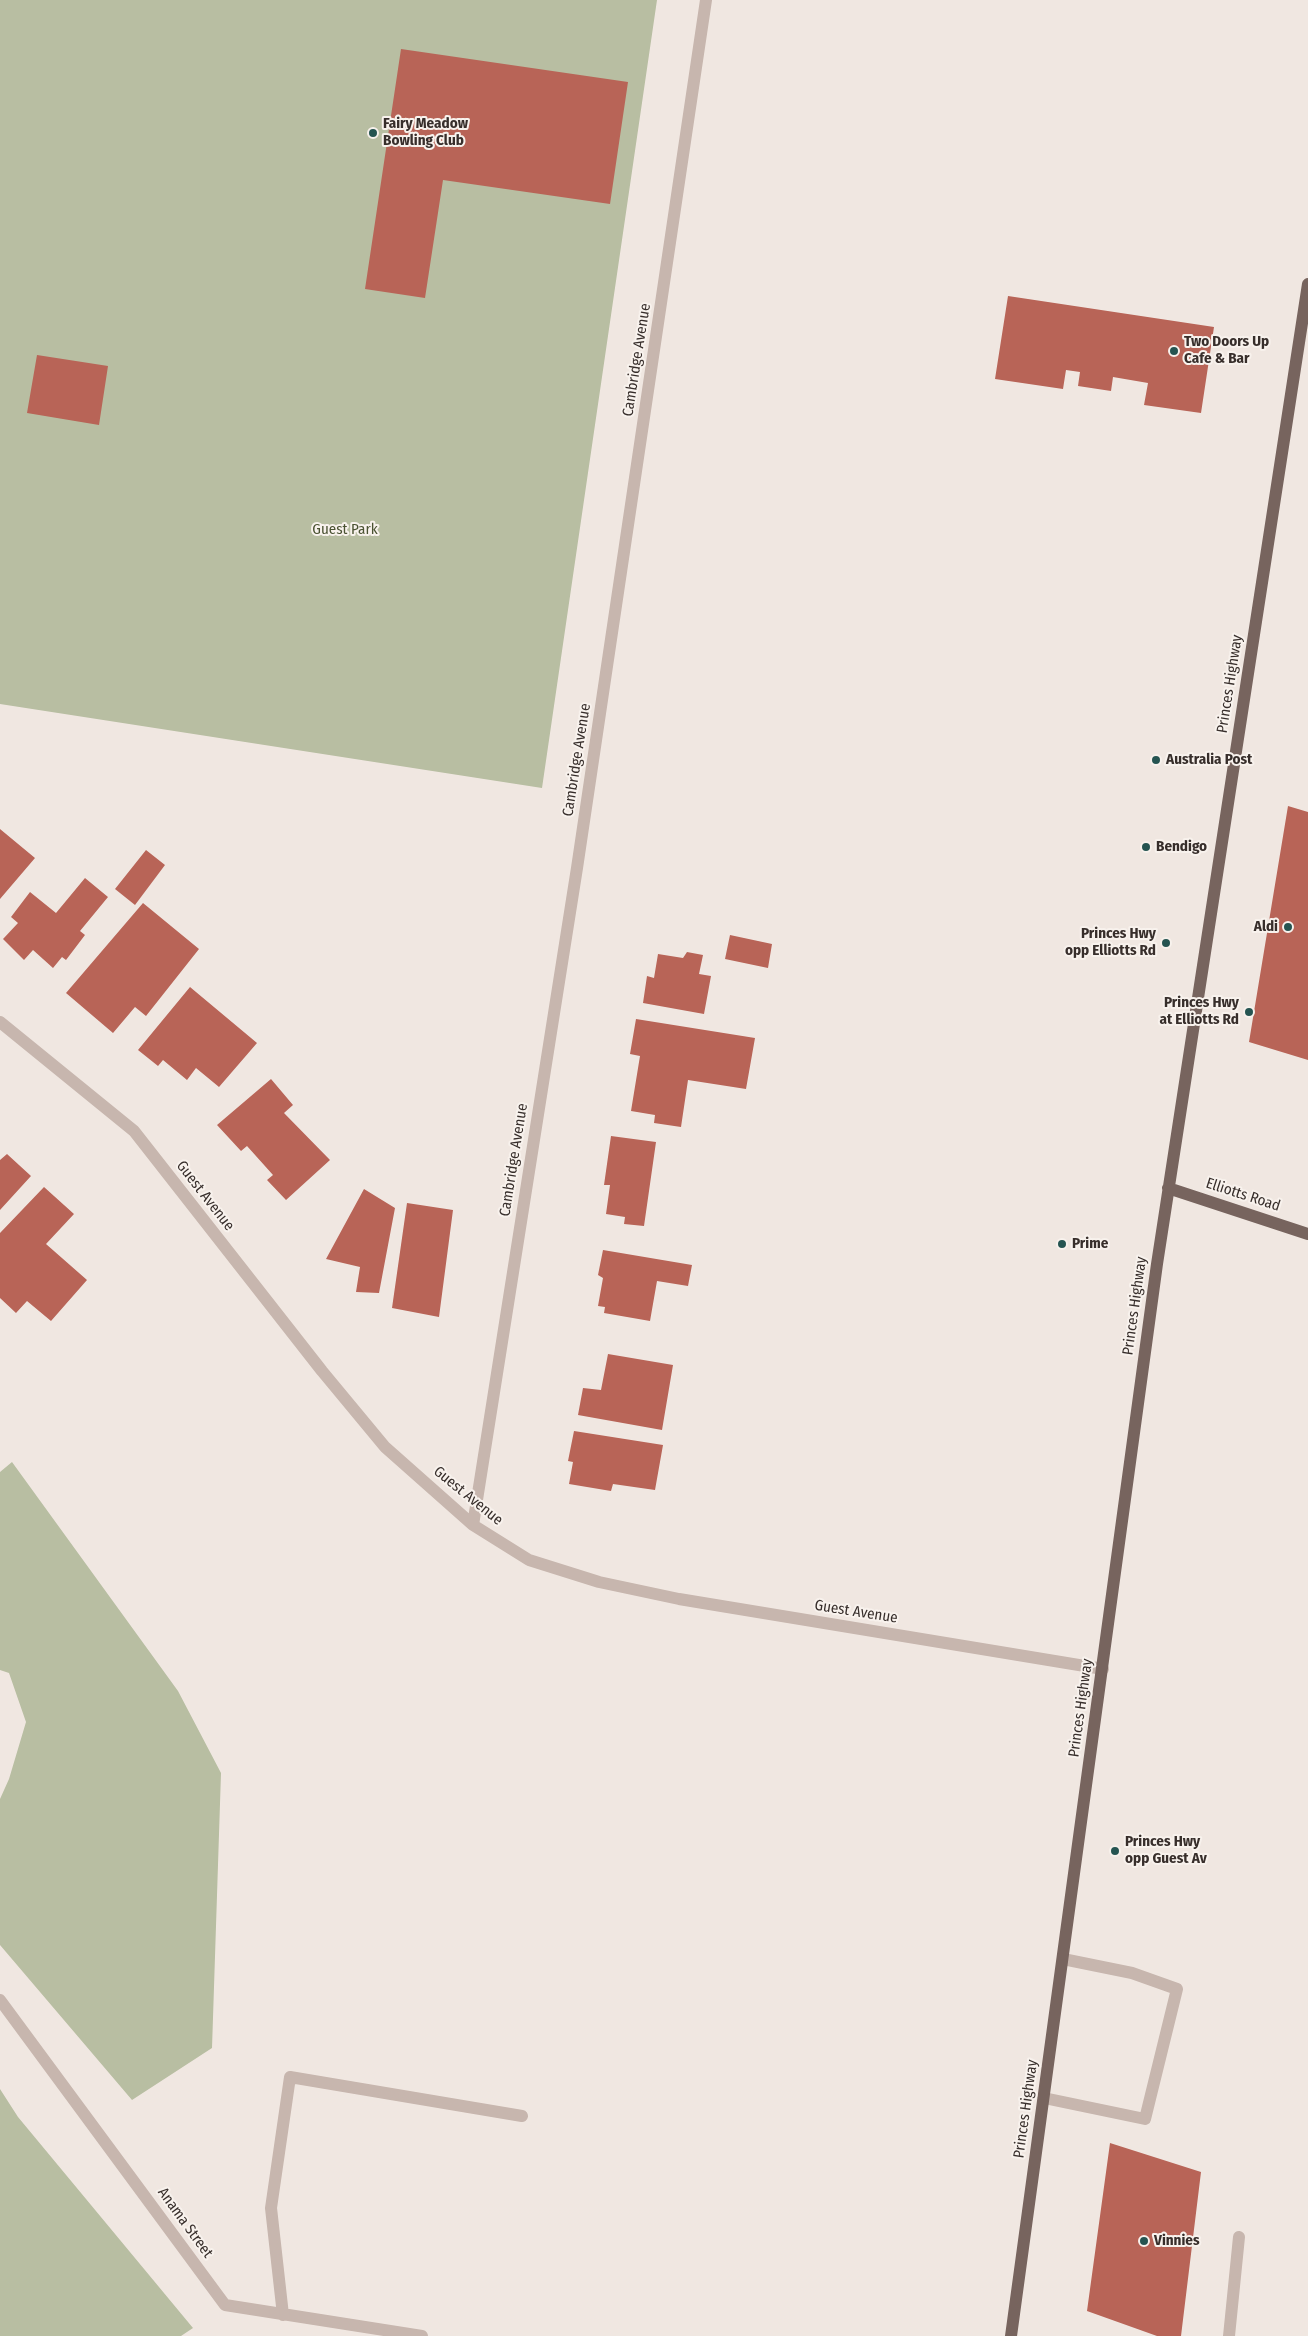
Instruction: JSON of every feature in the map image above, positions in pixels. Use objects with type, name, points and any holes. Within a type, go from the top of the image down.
[{"type":"main road","name":"Princes Highway","points":[[1011,2336],[1168,1188],[1308,284]]},
{"type":"main road","name":"Elliotts Road","points":[[1168,1188],[1308,1234]]},
{"type":"street","name":"Cambridge Avenue","points":[[473,1525],[577,868],[706,0]]},
{"type":"street","name":"Guest Avenue","points":[[0,1022],[134,1131],[322,1372],[385,1447],[473,1525],[528,1560],[599,1582],[679,1598],[1103,1669]]},
{"type":"street","points":[[1044,2098],[1145,2119],[1177,1989],[1132,1973],[1063,1959]]},
{"type":"street","name":"Anama Street","points":[[0,2000],[225,2305],[422,2336]]},
{"type":"street","points":[[284,2315],[271,2208],[290,2077],[522,2116]]},
{"type":"street","points":[[1229,2336],[1239,2237]]},
{"type":"green space","name":"Guest Park","points":[[0,0],[657,0],[542,788],[0,704]]},
{"type":"green space","points":[[12,1462],[178,1691],[221,1773],[212,2048],[132,2100],[0,1945],[0,1799],[9,1779],[26,1722],[9,1673],[0,1670],[0,1472]]},
{"type":"green space","points":[[0,2089],[18,2117],[193,2328],[181,2336],[0,2336]]},
{"type":"building","points":[[401,49],[628,82],[610,204],[443,180],[425,298],[365,289]]},
{"type":"building","points":[[1008,296],[1214,327],[1201,413],[1144,405],[1148,383],[1113,377],[1111,391],[1078,386],[1080,372],[1066,370],[1063,389],[995,379]]},
{"type":"building","points":[[37,355],[108,366],[99,425],[27,413]]},
{"type":"building","name":"Aldi","points":[[1288,806],[1308,812],[1308,1060],[1249,1042]]},
{"type":"building","points":[[0,829],[35,858],[0,899]]},
{"type":"building","points":[[146,850],[165,865],[135,905],[115,889]]},
{"type":"building","points":[[85,878],[108,897],[80,931],[85,935],[66,960],[62,957],[53,968],[33,950],[24,960],[3,939],[18,923],[11,917],[30,892],[56,913]]},
{"type":"building","points":[[143,903],[199,949],[146,1016],[135,1007],[113,1033],[66,993]]},
{"type":"building","points":[[730,935],[772,944],[768,968],[725,959]]},
{"type":"building","points":[[687,952],[703,955],[699,974],[711,976],[704,1014],[643,1003],[647,976],[654,978],[658,954],[683,958]]},
{"type":"building","points":[[190,987],[257,1043],[219,1087],[196,1068],[187,1080],[163,1060],[158,1066],[138,1050]]},
{"type":"building","points":[[636,1019],[755,1038],[746,1089],[688,1080],[681,1127],[654,1123],[655,1115],[631,1111],[640,1056],[630,1054]]},
{"type":"building","points":[[271,1079],[293,1105],[284,1113],[330,1160],[286,1200],[267,1180],[273,1175],[247,1146],[241,1151],[217,1125]]},
{"type":"building","points":[[611,1136],[656,1142],[644,1226],[624,1224],[625,1217],[606,1214],[610,1185],[604,1185]]},
{"type":"building","points":[[7,1154],[31,1176],[0,1210],[0,1160]]},
{"type":"building","points":[[44,1187],[74,1214],[46,1244],[87,1280],[51,1321],[27,1301],[16,1313],[0,1298],[0,1233]]},
{"type":"building","points":[[364,1189],[395,1208],[379,1293],[356,1292],[360,1267],[326,1259]]},
{"type":"building","points":[[407,1203],[453,1210],[439,1317],[392,1308]]},
{"type":"building","points":[[603,1250],[692,1265],[688,1286],[657,1281],[650,1321],[604,1313],[605,1307],[598,1306],[603,1278],[598,1275]]},
{"type":"building","points":[[608,1354],[673,1365],[662,1430],[578,1415],[583,1388],[601,1390]]},
{"type":"building","points":[[574,1431],[663,1445],[655,1490],[613,1484],[611,1491],[569,1484],[573,1462],[568,1461]]},
{"type":"building","name":"Vinnies","points":[[1110,2143],[1201,2172],[1181,2336],[1157,2336],[1087,2311]]},
{"type":"place","name":"Fairy Meadow Bowling Club","points":[[373,133]]},
{"type":"place","name":"Two Doors Up Cafe & Bar","points":[[1174,351]]},
{"type":"place","name":"Australia Post","points":[[1156,760]]},
{"type":"place","name":"Bendigo","points":[[1146,847]]},
{"type":"place","name":"Aldi","points":[[1288,927]]},
{"type":"place","name":"Princes Hwy opp Elliotts Rd","points":[[1166,943]]},
{"type":"place","name":"Princes Hwy at Elliotts Rd","points":[[1249,1012]]},
{"type":"place","name":"Prime","points":[[1062,1244]]},
{"type":"place","name":"Princes Hwy opp Guest Av","points":[[1115,1851]]},
{"type":"place","name":"Vinnies","points":[[1144,2241]]}]
